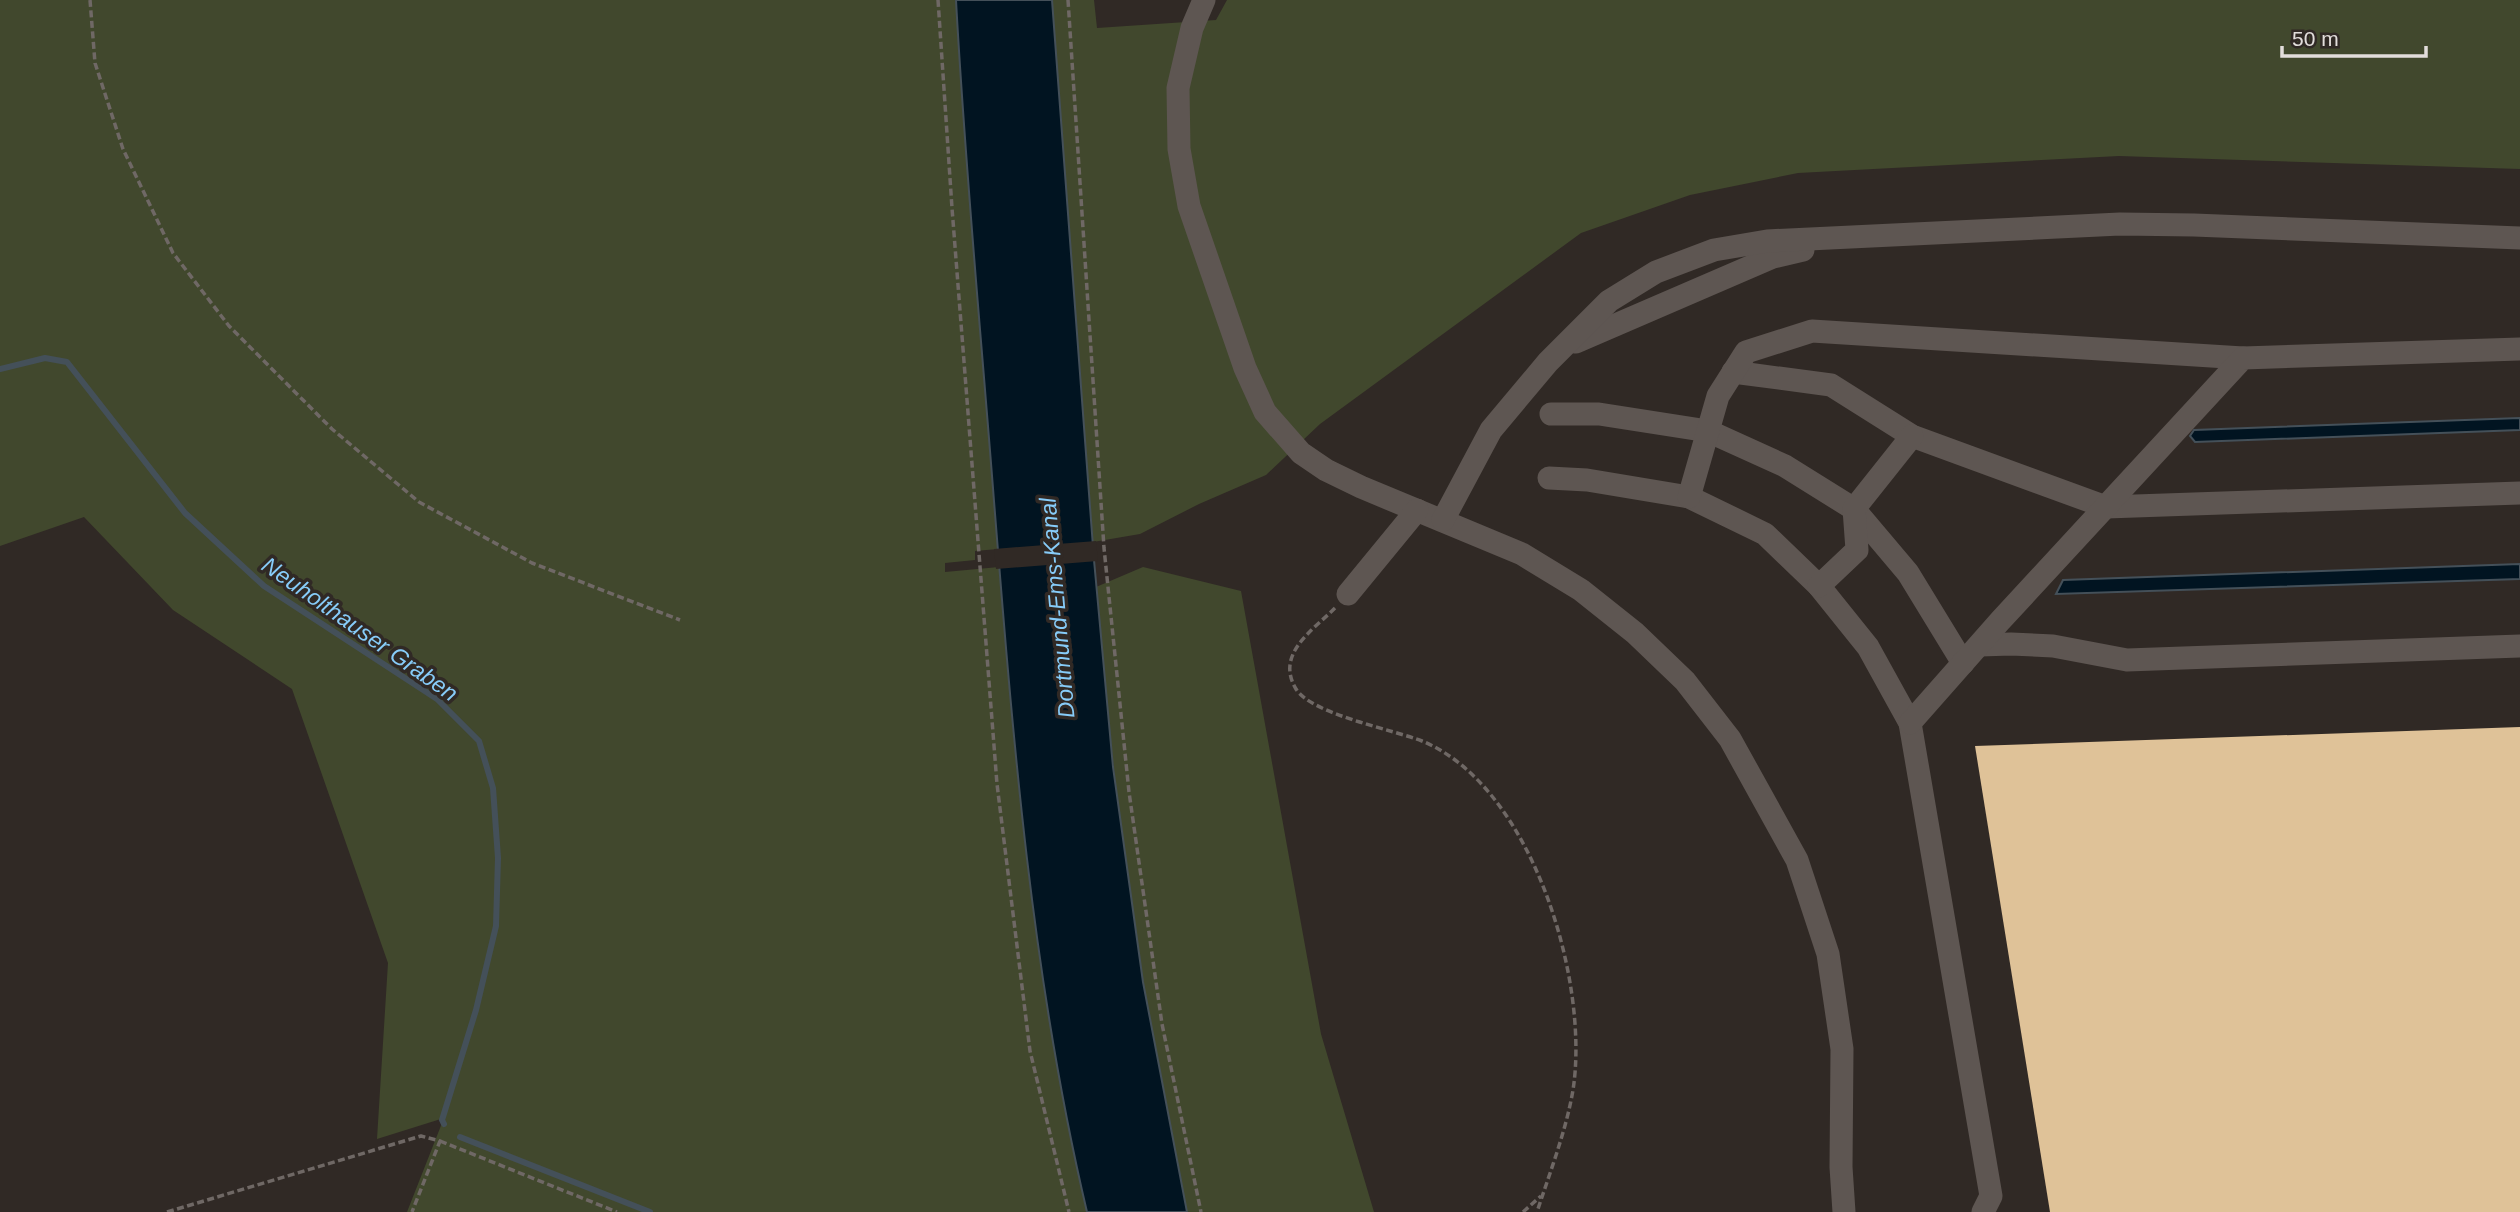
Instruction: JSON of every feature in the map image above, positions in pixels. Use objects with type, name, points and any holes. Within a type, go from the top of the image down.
[{"type":"lane","points":[[1204,0],[1192,28],[1178,88],[1179,149],[1189,206],[1245,368],[1265,412],[1301,453],[1345,481],[1522,554],[1581,590],[1634,633],[1685,681],[1730,739],[1797,860],[1828,954],[1842,1049],[1841,1167],[1844,1212]]},
{"type":"lane","points":[[1443,520],[1491,430],[1548,362],[1609,301],[1656,272],[1714,250],[1753,243],[2120,224],[2520,238]]},
{"type":"lane","points":[[1548,362],[1580,339],[1773,257],[1868,236]]},
{"type":"lane","points":[[1689,497],[1718,396],[1746,352],[1812,331],[2243,358],[2520,349]]},
{"type":"lane","points":[[1910,723],[2243,358]]},
{"type":"lane","points":[[1733,372],[1831,385],[1912,436],[2106,507],[2520,493]]},
{"type":"lane","points":[[1551,414],[1599,414],[1708,431],[1785,466],[1854,509],[1908,573],[1964,663]]},
{"type":"lane","points":[[1819,586],[1857,550],[1854,509],[1912,436]]},
{"type":"lane","points":[[1549,478],[1587,480],[1689,497],[1765,534],[1819,586],[1868,648],[1910,723],[1992,1196],[1983,1212]]},
{"type":"lane","points":[[1348,594],[1417,510]]},
{"type":"lane","points":[[1980,645],[2011,643],[2053,646],[2126,660],[2520,646]]},
{"type":"path","points":[[90,0],[95,63],[123,149],[173,253],[229,326],[332,429],[419,502],[532,563],[680,621]]},
{"type":"path","points":[[938,0],[998,784],[1030,1051],[1069,1212]]},
{"type":"path","points":[[1068,0],[1104,548],[1129,792],[1162,1024],[1201,1212]]},
{"type":"path","points":[[1348,594],[1292,652],[1289,668],[1297,691],[1314,704],[1354,720],[1423,741],[1460,762],[1497,802],[1531,859],[1555,916],[1571,987],[1576,1044],[1573,1090],[1537,1212]]},
{"type":"path","points":[[167,1212],[421,1136],[440,1141],[617,1212]]},
{"type":"path","points":[[412,1212],[440,1141]]},
{"type":"path","points":[[1523,1212],[1543,1195]]},
{"type":"green space","points":[[0,0],[956,0],[998,549],[975,551],[975,560],[945,563],[945,572],[999,567],[1021,811],[1042,972],[1087,1212],[407,1212],[444,1118],[377,1139],[388,963],[292,689],[173,610],[84,517],[0,546]]},
{"type":"green space","points":[[1052,0],[1094,0],[1097,28],[1216,20],[1227,0],[2520,0],[2520,169],[2119,156],[1798,173],[1690,195],[1581,233],[1320,424],[1266,475],[1199,504],[1140,534],[1093,542]]},
{"type":"green space","points":[[1143,567],[1241,591],[1321,1034],[1374,1212],[1187,1212],[1142,979],[1120,823],[1096,587]]},
{"type":"water","name":"Dortmund-Ems-Kanal","points":[[956,0],[1052,0],[1094,560],[1113,767],[1143,982],[1187,1212],[1087,1212],[1068,1124],[1038,948],[1017,770]]},
{"type":"water","points":[[2520,418],[2520,430],[2195,442],[2190,436],[2194,430]]},
{"type":"water","points":[[2520,564],[2520,579],[2056,594],[2063,580]]},
{"type":"pier","points":[[1096,541],[1098,561],[996,569],[994,549]]},
{"type":"building","points":[[2520,727],[2520,1212],[2050,1212],[1975,746]]},
{"type":"waterway","name":"Neuholthauser Graben","points":[[0,369],[45,358],[67,362],[185,513],[264,586],[437,699],[479,741],[493,788],[498,858],[496,926],[476,1010],[442,1120],[444,1124]]},
{"type":"waterway","name":"Neuholthauser Graben","points":[[460,1137],[650,1212]]}]
